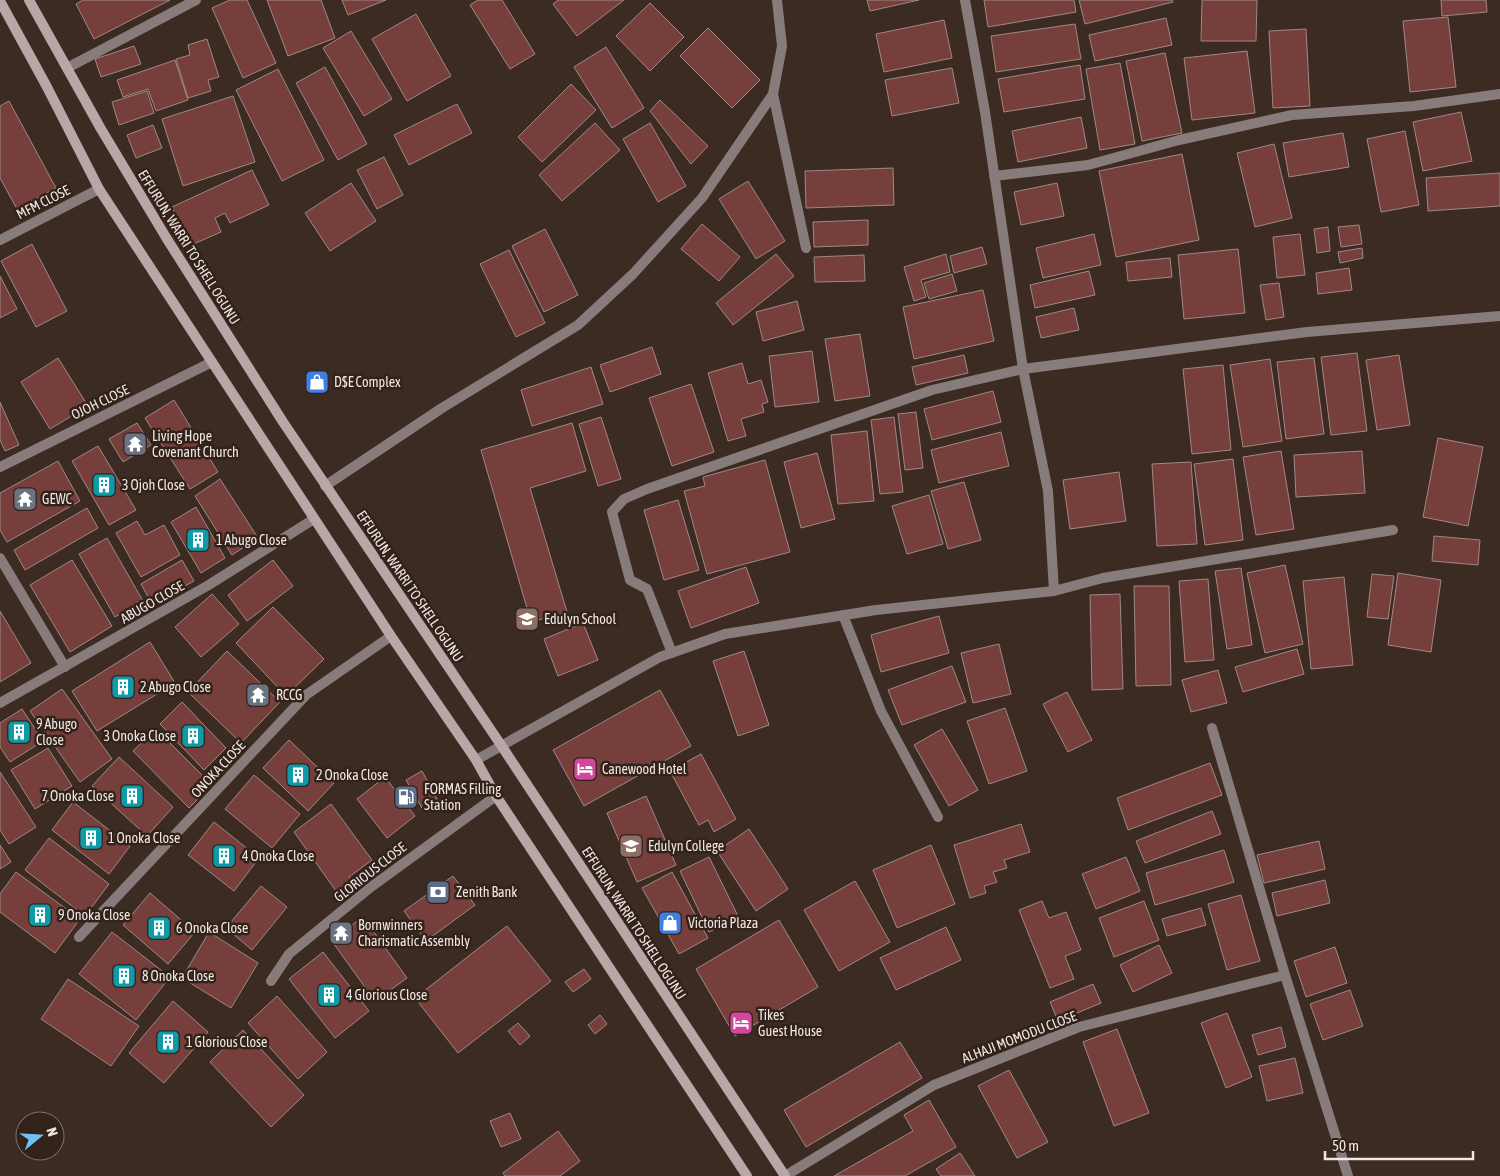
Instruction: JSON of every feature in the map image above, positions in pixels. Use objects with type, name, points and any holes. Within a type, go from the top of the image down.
[{"type":"main road","name":"EFFURUN, WARRI TO SHELL OGUNU","points":[[29,0],[101,129],[167,239],[283,422],[500,745],[785,1176]]},
{"type":"main road","points":[[2,7],[47,87],[99,189],[391,636],[476,760],[496,796],[747,1176]]},
{"type":"street","points":[[67,68],[196,0]]},
{"type":"street","points":[[777,0],[782,46],[773,94],[806,248]]},
{"type":"street","points":[[966,0],[1023,369],[1048,491],[1054,591]]},
{"type":"street","points":[[325,486],[442,408],[578,325],[633,274],[702,198],[773,94]]},
{"type":"street","points":[[994,176],[1088,165],[1179,140],[1292,115],[1414,106],[1500,94]]},
{"type":"street","name":"MFM CLOSE","points":[[0,240],[99,189]]},
{"type":"street","points":[[672,653],[647,589],[630,580],[612,512],[624,499],[647,489],[932,390],[1023,369],[1307,332],[1500,316]]},
{"type":"street","name":"OJOH CLOSE","points":[[0,467],[212,362]]},
{"type":"street","name":"ABUGO CLOSE","points":[[0,703],[207,586],[314,519]]},
{"type":"street","points":[[476,760],[660,657],[725,634],[876,610],[1054,591],[1102,578],[1393,530]]},
{"type":"street","points":[[0,558],[66,667]]},
{"type":"street","points":[[843,615],[881,711],[938,817]]},
{"type":"street","name":"ONOKA CLOSE","points":[[79,937],[306,695],[391,636]]},
{"type":"street","points":[[1212,728],[1285,975],[1348,1176]]},
{"type":"street","name":"GLORIOUS CLOSE","points":[[272,981],[289,954],[371,887],[496,796]]},
{"type":"street","name":"ALHAJI MOMODU CLOSE","points":[[785,1176],[934,1085],[1016,1052],[1079,1027],[1285,975]]},
{"type":"building","points":[[83,0],[170,0],[94,39],[76,4]]},
{"type":"building","points":[[230,0],[247,0],[276,63],[243,78],[212,8]]},
{"type":"building","points":[[267,0],[321,0],[335,38],[288,56]]},
{"type":"building","points":[[342,0],[386,0],[348,15]]},
{"type":"building","points":[[478,0],[502,0],[535,54],[510,69],[470,5]]},
{"type":"building","points":[[558,0],[624,0],[577,36],[553,4]]},
{"type":"building","points":[[867,0],[919,0],[870,11]]},
{"type":"building","points":[[984,0],[1074,0],[1076,12],[988,27]]},
{"type":"building","points":[[1079,0],[1172,0],[1173,2],[1085,24]]},
{"type":"building","points":[[1202,0],[1257,0],[1256,41],[1201,41]]},
{"type":"building","points":[[1441,0],[1486,0],[1487,12],[1442,16]]},
{"type":"building","points":[[650,3],[684,37],[650,71],[616,36]]},
{"type":"building","points":[[416,14],[451,76],[407,101],[372,39]]},
{"type":"building","points":[[1448,17],[1456,87],[1410,92],[1403,21]]},
{"type":"building","points":[[1166,18],[1172,45],[1095,61],[1089,35]]},
{"type":"building","points":[[944,20],[952,58],[884,72],[876,34]]},
{"type":"building","points":[[1075,24],[1081,59],[996,72],[991,36]]},
{"type":"building","points":[[708,28],[760,80],[732,108],[680,56]]},
{"type":"building","points":[[1306,29],[1310,106],[1273,108],[1269,31]]},
{"type":"building","points":[[351,31],[392,99],[364,116],[323,48]]},
{"type":"building","points":[[207,39],[219,77],[208,80],[211,91],[188,98],[176,59],[190,55],[188,45]]},
{"type":"building","points":[[134,46],[141,64],[101,77],[95,59]]},
{"type":"building","points":[[606,47],[644,108],[612,128],[574,67]]},
{"type":"building","points":[[1247,51],[1255,113],[1192,120],[1184,58]]},
{"type":"building","points":[[1165,53],[1182,133],[1142,141],[1126,61]]},
{"type":"building","points":[[175,60],[188,100],[156,111],[148,89],[123,97],[117,80]]},
{"type":"building","points":[[1120,63],[1135,144],[1100,150],[1086,69]]},
{"type":"building","points":[[1080,65],[1085,99],[1004,112],[998,79]]},
{"type":"building","points":[[325,67],[367,144],[338,160],[296,83]]},
{"type":"building","points":[[952,68],[959,103],[892,116],[885,80]]},
{"type":"building","points":[[278,69],[324,160],[282,181],[236,90]]},
{"type":"building","points":[[571,84],[596,110],[542,162],[518,137]]},
{"type":"building","points":[[147,91],[154,113],[119,125],[112,102]]},
{"type":"building","points":[[233,96],[255,162],[183,186],[162,119]]},
{"type":"building","points":[[660,100],[708,146],[691,164],[650,111]]},
{"type":"building","points":[[9,101],[56,188],[17,209],[0,178],[0,106]]},
{"type":"building","points":[[457,104],[472,133],[409,165],[394,135]]},
{"type":"building","points":[[1461,112],[1472,161],[1423,171],[1413,122]]},
{"type":"building","points":[[1081,117],[1087,148],[1018,162],[1012,131]]},
{"type":"building","points":[[595,123],[620,150],[562,201],[539,175]]},
{"type":"building","points":[[650,123],[686,186],[658,202],[623,139]]},
{"type":"building","points":[[153,125],[162,148],[136,158],[127,135]]},
{"type":"building","points":[[1405,131],[1419,205],[1381,212],[1367,139]]},
{"type":"building","points":[[1343,133],[1349,167],[1289,177],[1283,143]]},
{"type":"building","points":[[1274,144],[1292,218],[1255,227],[1237,153]]},
{"type":"building","points":[[1182,154],[1199,240],[1116,257],[1099,171]]},
{"type":"building","points":[[384,157],[403,195],[377,209],[357,170]]},
{"type":"building","points":[[893,168],[894,205],[806,208],[805,171]]},
{"type":"building","points":[[252,170],[269,205],[230,223],[225,213],[215,218],[221,232],[189,246],[172,207]]},
{"type":"building","points":[[1500,173],[1500,206],[1428,211],[1426,178]]},
{"type":"building","points":[[748,181],[785,241],[756,259],[719,199]]},
{"type":"building","points":[[351,183],[376,221],[330,251],[305,213]]},
{"type":"building","points":[[1057,183],[1064,216],[1021,225],[1014,192]]},
{"type":"building","points":[[868,220],[868,245],[814,247],[813,222]]},
{"type":"building","points":[[702,224],[740,257],[719,281],[681,249]]},
{"type":"building","points":[[1359,225],[1362,244],[1341,247],[1338,227]]},
{"type":"building","points":[[1328,227],[1330,251],[1317,253],[1314,229]]},
{"type":"building","points":[[545,229],[578,295],[544,312],[512,246]]},
{"type":"building","points":[[1094,234],[1101,265],[1043,278],[1036,248]]},
{"type":"building","points":[[1300,234],[1305,275],[1277,278],[1273,237]]},
{"type":"building","points":[[32,244],[67,311],[36,327],[1,261]]},
{"type":"building","points":[[982,247],[987,264],[954,273],[950,256]]},
{"type":"building","points":[[1362,248],[1363,258],[1340,263],[1338,252]]},
{"type":"building","points":[[1238,249],[1245,313],[1184,319],[1178,255]]},
{"type":"building","points":[[509,250],[545,323],[516,337],[480,264]]},
{"type":"building","points":[[776,254],[794,276],[733,325],[716,303]]},
{"type":"building","points":[[946,254],[950,272],[921,280],[926,297],[914,301],[904,267]]},
{"type":"building","points":[[864,255],[865,281],[815,282],[814,257]]},
{"type":"building","points":[[1170,258],[1172,277],[1128,281],[1126,262]]},
{"type":"building","points":[[1349,268],[1352,290],[1318,294],[1316,273]]},
{"type":"building","points":[[1089,271],[1095,295],[1035,308],[1030,285]]},
{"type":"building","points":[[952,274],[957,291],[929,299],[924,283]]},
{"type":"building","points":[[0,276],[17,309],[0,318]]},
{"type":"building","points":[[1279,283],[1284,317],[1266,320],[1260,285]]},
{"type":"building","points":[[983,290],[994,341],[914,359],[903,307]]},
{"type":"building","points":[[797,301],[804,330],[763,341],[756,312]]},
{"type":"building","points":[[1074,308],[1079,330],[1041,338],[1036,317]]},
{"type":"building","points":[[860,334],[870,396],[835,401],[825,339]]},
{"type":"building","points":[[652,347],[661,374],[610,392],[600,365]]},
{"type":"building","points":[[812,351],[819,402],[775,407],[769,356]]},
{"type":"building","points":[[1357,353],[1367,431],[1331,435],[1321,357]]},
{"type":"building","points":[[964,355],[968,373],[916,385],[912,367]]},
{"type":"building","points":[[1399,355],[1410,425],[1377,430],[1366,360]]},
{"type":"building","points":[[58,358],[88,406],[50,429],[21,382]]},
{"type":"building","points":[[1314,358],[1324,434],[1286,439],[1277,362]]},
{"type":"building","points":[[1270,359],[1282,441],[1243,447],[1230,365]]},
{"type":"building","points":[[742,363],[748,384],[761,380],[768,402],[762,404],[764,412],[741,419],[746,436],[728,441],[708,373]]},
{"type":"building","points":[[1223,365],[1231,450],[1192,454],[1183,369]]},
{"type":"building","points":[[591,367],[603,404],[532,426],[521,390]]},
{"type":"building","points":[[691,384],[714,452],[672,466],[649,398]]},
{"type":"building","points":[[993,391],[1001,422],[932,440],[924,409]]},
{"type":"building","points":[[174,400],[218,472],[190,489],[145,418]]},
{"type":"building","points":[[0,402],[19,445],[5,451],[0,440]]},
{"type":"building","points":[[916,412],[923,468],[905,470],[898,414]]},
{"type":"building","points":[[601,417],[621,479],[598,486],[579,424]]},
{"type":"building","points":[[894,417],[903,492],[880,494],[871,420]]},
{"type":"building","points":[[137,423],[151,445],[123,462],[109,439]]},
{"type":"building","points":[[572,423],[586,471],[530,488],[567,612],[531,622],[481,450]]},
{"type":"building","points":[[867,431],[874,501],[838,504],[831,435]]},
{"type":"building","points":[[1001,432],[1009,466],[939,483],[931,450]]},
{"type":"building","points":[[1438,438],[1483,447],[1468,526],[1423,517]]},
{"type":"building","name":"3 Ojoh Close","points":[[98,446],[136,510],[109,525],[72,461]]},
{"type":"building","points":[[1281,451],[1294,529],[1256,535],[1243,457]]},
{"type":"building","points":[[1362,451],[1365,493],[1296,497],[1294,455]]},
{"type":"building","points":[[817,453],[835,519],[801,528],[784,462]]},
{"type":"building","points":[[1233,459],[1243,540],[1205,545],[1194,464]]},
{"type":"building","points":[[765,460],[790,552],[707,574],[684,491],[705,486],[703,477]]},
{"type":"building","points":[[58,461],[80,501],[7,542],[0,530],[0,493]]},
{"type":"building","points":[[1191,462],[1197,544],[1157,546],[1152,464]]},
{"type":"building","points":[[1119,472],[1126,521],[1070,529],[1063,480]]},
{"type":"building","points":[[220,479],[258,538],[232,555],[195,496]]},
{"type":"building","points":[[964,482],[981,540],[948,549],[931,491]]},
{"type":"building","points":[[929,495],[943,544],[907,554],[892,506]]},
{"type":"building","points":[[678,500],[699,570],[664,580],[644,510]]},
{"type":"building","name":"1 Abugo Close","points":[[196,507],[225,558],[201,573],[171,522]]},
{"type":"building","points":[[87,508],[98,528],[25,570],[14,550]]},
{"type":"building","points":[[137,521],[145,535],[164,525],[180,555],[141,577],[116,533]]},
{"type":"building","points":[[1434,536],[1480,540],[1478,565],[1432,561]]},
{"type":"building","points":[[107,538],[143,601],[115,617],[79,554]]},
{"type":"building","points":[[72,560],[112,626],[70,652],[30,585]]},
{"type":"building","points":[[182,560],[194,581],[152,604],[141,584]]},
{"type":"building","points":[[273,560],[293,586],[247,621],[228,595]]},
{"type":"building","points":[[1285,565],[1303,644],[1265,653],[1247,573]]},
{"type":"building","points":[[746,567],[759,603],[691,628],[678,591]]},
{"type":"building","points":[[1241,568],[1252,645],[1227,649],[1215,571]]},
{"type":"building","points":[[1398,573],[1441,580],[1431,652],[1388,645]]},
{"type":"building","points":[[1372,574],[1394,576],[1388,619],[1367,617]]},
{"type":"building","points":[[1344,577],[1353,665],[1311,669],[1303,581]]},
{"type":"building","points":[[1208,579],[1214,660],[1185,662],[1179,581]]},
{"type":"building","points":[[1134,586],[1169,586],[1171,685],[1136,686]]},
{"type":"building","points":[[212,594],[239,624],[201,657],[175,627]]},
{"type":"building","points":[[1120,594],[1123,689],[1092,690],[1090,595]]},
{"type":"building","points":[[273,607],[324,659],[286,696],[236,643]]},
{"type":"building","points":[[0,611],[31,663],[0,682]]},
{"type":"building","points":[[939,616],[949,653],[881,672],[871,635]]},
{"type":"building","points":[[583,623],[598,660],[558,676],[544,639]]},
{"type":"building","name":"2 Abugo Close","points":[[150,642],[175,683],[97,731],[72,691]]},
{"type":"building","points":[[999,644],[1011,694],[973,703],[961,653]]},
{"type":"building","points":[[1297,649],[1304,674],[1243,692],[1235,667]]},
{"type":"building","points":[[227,651],[280,702],[241,743],[188,692]]},
{"type":"building","points":[[744,651],[769,725],[738,736],[713,661]]},
{"type":"building","points":[[952,666],[966,702],[902,725],[888,690]]},
{"type":"building","points":[[1218,670],[1227,703],[1191,712],[1182,680]]},
{"type":"building","points":[[62,689],[112,759],[80,782],[30,711]]},
{"type":"building","points":[[660,690],[691,746],[584,806],[553,750]]},
{"type":"building","points":[[1067,692],[1092,740],[1068,752],[1043,704]]},
{"type":"building","name":"3 Onoka Close","points":[[182,702],[226,748],[204,770],[160,724]]},
{"type":"building","points":[[1005,708],[1027,771],[989,784],[967,721]]},
{"type":"building","name":"9 Abugo Close","points":[[22,709],[43,741],[10,762],[0,747],[0,723]]},
{"type":"building","points":[[156,729],[212,785],[189,808],[133,751]]},
{"type":"building","points":[[942,729],[978,790],[949,806],[914,745]]},
{"type":"building","name":"2 Onoka Close","points":[[289,740],[334,783],[308,811],[263,768]]},
{"type":"building","points":[[48,748],[72,786],[35,809],[11,770]]},
{"type":"building","points":[[701,754],[736,819],[714,832],[708,820],[699,825],[670,771]]},
{"type":"building","name":"7 Onoka Close","points":[[119,757],[173,807],[147,836],[92,786]]},
{"type":"building","points":[[1210,763],[1222,795],[1128,830],[1117,798]]},
{"type":"building","points":[[422,771],[438,801],[423,810],[406,780]]},
{"type":"building","points":[[0,772],[36,827],[9,844],[0,830]]},
{"type":"building","points":[[254,775],[300,814],[272,848],[225,809]]},
{"type":"building","points":[[385,777],[415,816],[387,838],[357,799]]},
{"type":"building","points":[[646,796],[676,865],[637,882],[607,813]]},
{"type":"building","name":"1 Onoka Close","points":[[73,802],[130,846],[109,874],[52,830]]},
{"type":"building","points":[[331,804],[372,860],[349,877],[356,888],[341,898],[294,832]]},
{"type":"building","points":[[1212,811],[1221,834],[1145,863],[1136,841]]},
{"type":"building","name":"4 Onoka Close","points":[[214,822],[259,858],[234,891],[188,855]]},
{"type":"building","points":[[1021,824],[1030,852],[1004,860],[1007,868],[993,872],[997,882],[984,886],[986,893],[970,898],[954,845]]},
{"type":"building","points":[[749,829],[788,889],[756,911],[717,851]]},
{"type":"building","points":[[49,838],[109,884],[85,916],[25,870]]},
{"type":"building","points":[[1319,841],[1325,869],[1264,883],[1257,855]]},
{"type":"building","points":[[0,845],[11,862],[0,869]]},
{"type":"building","points":[[931,845],[955,904],[897,928],[873,870]]},
{"type":"building","points":[[1224,850],[1234,882],[1155,905],[1146,873]]},
{"type":"building","points":[[709,857],[739,918],[709,932],[680,871]]},
{"type":"building","points":[[1126,857],[1140,891],[1096,909],[1082,874]]},
{"type":"building","name":"9 Onoka Close","points":[[16,872],[80,919],[55,953],[0,912],[0,894]]},
{"type":"building","points":[[672,872],[708,938],[679,954],[642,888]]},
{"type":"building","points":[[453,876],[475,905],[426,941],[404,911]]},
{"type":"building","points":[[1325,880],[1330,903],[1277,916],[1272,893]]},
{"type":"building","points":[[855,881],[890,942],[839,971],[804,910]]},
{"type":"building","points":[[261,886],[287,907],[252,950],[226,928]]},
{"type":"building","name":"6 Onoka Close","points":[[150,893],[195,932],[168,964],[123,925]]},
{"type":"building","points":[[1241,895],[1260,961],[1227,970],[1208,904]]},
{"type":"building","points":[[1042,901],[1049,918],[1066,912],[1081,950],[1065,956],[1074,979],[1050,988],[1019,910]]},
{"type":"building","points":[[1144,901],[1159,940],[1114,957],[1099,918]]},
{"type":"building","points":[[1201,908],[1206,925],[1167,936],[1162,919]]},
{"type":"building","points":[[363,917],[407,978],[375,1001],[331,940]]},
{"type":"building","points":[[779,920],[818,987],[735,1036],[696,969]]},
{"type":"building","points":[[507,926],[551,981],[458,1053],[415,998]]},
{"type":"building","points":[[946,927],[961,960],[896,990],[880,958]]},
{"type":"building","name":"8 Onoka Close","points":[[112,932],[170,977],[136,1020],[79,974]]},
{"type":"building","points":[[209,932],[258,963],[231,1008],[182,978]]},
{"type":"building","points":[[1159,945],[1172,973],[1133,992],[1120,965]]},
{"type":"building","points":[[1335,947],[1347,983],[1306,997],[1294,961]]},
{"type":"building","name":"4 Glorious Close","points":[[323,952],[369,1011],[335,1038],[289,979]]},
{"type":"building","points":[[584,969],[591,979],[573,992],[565,982]]},
{"type":"building","points":[[68,979],[139,1026],[111,1066],[41,1019]]},
{"type":"building","points":[[1093,984],[1101,1003],[1058,1021],[1050,1002]]},
{"type":"building","points":[[1350,990],[1363,1026],[1323,1040],[1310,1004]]},
{"type":"building","points":[[277,996],[327,1052],[298,1079],[248,1023]]},
{"type":"building","name":"1 Glorious Close","points":[[173,1001],[208,1032],[164,1083],[129,1053]]},
{"type":"building","points":[[1227,1013],[1252,1077],[1226,1088],[1201,1023]]},
{"type":"building","points":[[600,1015],[607,1024],[595,1034],[588,1025]]},
{"type":"building","points":[[518,1023],[530,1036],[520,1045],[508,1031]]},
{"type":"building","points":[[1281,1027],[1286,1047],[1258,1055],[1252,1035]]},
{"type":"building","points":[[1117,1029],[1149,1113],[1114,1126],[1083,1042]]},
{"type":"building","points":[[243,1030],[304,1095],[271,1127],[210,1062]]},
{"type":"building","points":[[900,1042],[922,1078],[806,1147],[784,1110]]},
{"type":"building","points":[[1295,1058],[1303,1093],[1267,1101],[1259,1066]]},
{"type":"building","points":[[1009,1070],[1048,1142],[1017,1158],[978,1086]]},
{"type":"building","points":[[929,1100],[956,1147],[905,1176],[834,1176],[913,1131],[904,1115]]},
{"type":"building","points":[[510,1113],[521,1139],[501,1147],[490,1121]]},
{"type":"building","points":[[558,1131],[580,1161],[560,1176],[505,1176],[503,1173]]},
{"type":"building","points":[[960,1153],[975,1176],[941,1176],[936,1169]]},
{"type":"place","name":"D$E Complex","points":[[317,382]]},
{"type":"place","name":"Living Hope Covenant Church","points":[[135,444]]},
{"type":"place","name":"3 Ojoh Close","points":[[104,485]]},
{"type":"place","name":"GEWC","points":[[25,499]]},
{"type":"place","name":"1 Abugo Close","points":[[198,540]]},
{"type":"place","name":"Edulyn School","points":[[527,619]]},
{"type":"place","name":"2 Abugo Close","points":[[123,687]]},
{"type":"place","name":"RCCG","points":[[258,695]]},
{"type":"place","name":"9 Abugo Close","points":[[19,732]]},
{"type":"place","name":"3 Onoka Close","points":[[193,736]]},
{"type":"place","name":"Canewood Hotel","points":[[585,769]]},
{"type":"place","name":"2 Onoka Close","points":[[298,775]]},
{"type":"place","name":"7 Onoka Close","points":[[132,796]]},
{"type":"place","name":"FORMAS Filling Station","points":[[406,797]]},
{"type":"place","name":"1 Onoka Close","points":[[91,838]]},
{"type":"place","name":"Edulyn College","points":[[631,846]]},
{"type":"place","name":"4 Onoka Close","points":[[224,856]]},
{"type":"place","name":"Zenith Bank","points":[[438,892]]},
{"type":"place","name":"9 Onoka Close","points":[[40,915]]},
{"type":"place","name":"Victoria Plaza","points":[[670,923]]},
{"type":"place","name":"6 Onoka Close","points":[[159,928]]},
{"type":"place","name":"Bornwinners Charismatic Assembly","points":[[341,933]]},
{"type":"place","name":"8 Onoka Close","points":[[124,976]]},
{"type":"place","name":"4 Glorious Close","points":[[329,995]]},
{"type":"place","name":"Tikes Guest House","points":[[741,1023]]},
{"type":"place","name":"1 Glorious Close","points":[[168,1042]]}]
